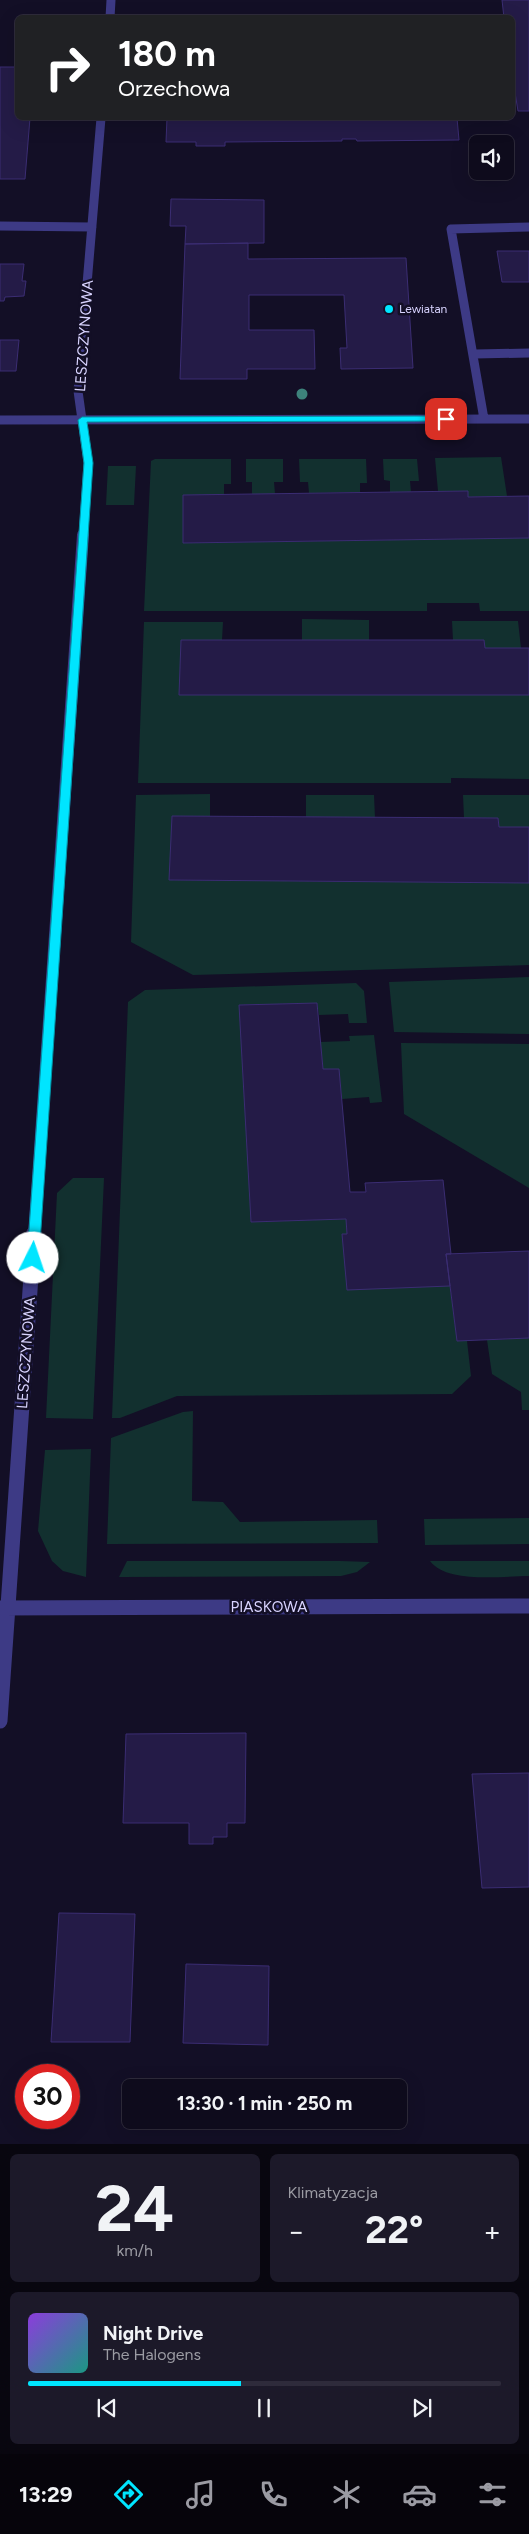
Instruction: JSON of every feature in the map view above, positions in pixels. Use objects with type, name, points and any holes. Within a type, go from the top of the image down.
[{"type":"street","points":[[110,15],[111,0]]},
{"type":"street","name":"LESZCZYNOWA","points":[[0,1721],[4,1608],[88,463],[78,391],[101,120]]},
{"type":"street","points":[[0,226],[92,227]]},
{"type":"street","points":[[484,419],[475,354],[451,229],[529,228]]},
{"type":"street","points":[[475,354],[529,354]]},
{"type":"street","points":[[0,420],[529,419]]},
{"type":"street","name":"PIASKOWA","points":[[4,1608],[529,1606]]},
{"type":"green space","points":[[501,457],[507,496],[468,497],[467,491],[438,491],[435,458]]},
{"type":"green space","points":[[155,459],[231,459],[231,484],[224,484],[224,495],[183,495],[184,543],[529,538],[529,611],[480,611],[479,603],[427,603],[427,611],[144,611],[151,461]]},
{"type":"green space","points":[[246,459],[283,459],[283,482],[274,482],[275,494],[252,494],[252,482],[246,482]]},
{"type":"green space","points":[[299,459],[366,459],[367,483],[360,483],[360,492],[309,493],[308,482],[300,482]]},
{"type":"green space","points":[[383,459],[417,459],[419,481],[410,481],[411,492],[390,492],[390,481],[384,480]]},
{"type":"green space","points":[[108,466],[136,466],[134,505],[106,505]]},
{"type":"green space","points":[[302,619],[369,620],[369,640],[302,640]]},
{"type":"green space","points":[[452,621],[518,621],[521,648],[485,648],[484,640],[453,640]]},
{"type":"green space","points":[[144,622],[223,622],[222,640],[181,640],[179,695],[529,695],[529,779],[451,778],[451,783],[138,783]]},
{"type":"green space","points":[[210,794],[210,816],[172,816],[169,880],[529,883],[529,965],[193,975],[131,942],[136,795]]},
{"type":"green space","points":[[306,795],[374,795],[375,818],[306,817]]},
{"type":"green space","points":[[463,795],[529,795],[529,827],[499,827],[498,818],[464,818]]},
{"type":"green space","points":[[529,977],[529,1034],[394,1032],[389,982]]},
{"type":"green space","points":[[356,983],[364,991],[367,1023],[349,1023],[348,1014],[319,1015],[317,1003],[240,1005],[251,1222],[346,1219],[347,1234],[342,1234],[450,1286],[457,1341],[467,1341],[471,1376],[452,1394],[177,1396],[120,1418],[112,1418],[128,1002],[145,990]]},
{"type":"green space","points":[[374,1035],[382,1102],[370,1103],[369,1097],[342,1099],[339,1069],[323,1069],[320,1042],[350,1041],[349,1036]]},
{"type":"green space","points":[[401,1043],[529,1044],[529,1188],[404,1114]]},
{"type":"green space","points":[[73,1178],[104,1178],[93,1419],[46,1418],[57,1193]]},
{"type":"green space","points":[[529,1338],[529,1410],[522,1410],[521,1392],[492,1374],[487,1340]]},
{"type":"green space","points":[[193,1411],[192,1501],[223,1502],[240,1522],[377,1520],[378,1543],[107,1544],[111,1438],[183,1412]]},
{"type":"green space","points":[[91,1449],[86,1577],[63,1571],[52,1561],[38,1531],[45,1450]]},
{"type":"green space","points":[[529,1518],[529,1544],[425,1545],[424,1519]]},
{"type":"green space","points":[[127,1561],[370,1562],[357,1572],[341,1576],[119,1577]]},
{"type":"green space","points":[[430,1561],[529,1561],[529,1576],[462,1576],[438,1568]]},
{"type":"building","points":[[502,0],[529,0],[529,111],[518,111],[515,92],[515,15],[504,15]]},
{"type":"building","points":[[0,67],[15,67],[15,120],[30,120],[25,179],[0,179]]},
{"type":"building","points":[[167,120],[457,120],[459,140],[357,141],[356,139],[342,139],[342,141],[225,142],[225,146],[196,146],[196,142],[166,142]]},
{"type":"building","points":[[171,199],[264,200],[264,243],[185,244],[186,226],[170,226]]},
{"type":"building","points":[[248,243],[248,259],[406,258],[413,368],[341,369],[340,348],[347,348],[344,295],[249,295],[249,330],[314,330],[315,369],[247,369],[247,379],[180,379],[185,244]]},
{"type":"building","points":[[497,251],[529,251],[529,282],[502,282]]},
{"type":"building","points":[[0,264],[24,264],[22,281],[26,281],[24,296],[5,297],[4,301],[0,301]]},
{"type":"building","points":[[0,340],[19,340],[16,371],[0,371]]},
{"type":"building","points":[[468,491],[468,497],[529,496],[529,538],[183,543],[183,495]]},
{"type":"building","points":[[181,640],[484,640],[485,648],[529,648],[529,695],[179,695]]},
{"type":"building","points":[[172,816],[498,818],[499,827],[529,827],[529,883],[169,880]]},
{"type":"building","points":[[317,1003],[323,1069],[339,1069],[350,1192],[366,1192],[365,1183],[443,1180],[451,1254],[446,1254],[450,1286],[347,1290],[342,1234],[347,1234],[346,1219],[251,1222],[239,1005]]},
{"type":"building","points":[[529,1251],[529,1338],[457,1341],[446,1254]]},
{"type":"building","points":[[246,1733],[245,1823],[227,1823],[227,1837],[213,1837],[213,1844],[189,1844],[189,1823],[123,1823],[126,1734]]},
{"type":"building","points":[[529,1773],[529,1887],[482,1888],[472,1774]]},
{"type":"building","points":[[59,1913],[135,1914],[130,2042],[51,2042]]},
{"type":"building","points":[[186,1964],[269,1966],[268,2045],[183,2043]]},
{"type":"place","name":"Lewiatan","points":[[389,309]]},
{"type":"route","points":[[33,1258],[88,463],[82,420],[446,419]]}]
